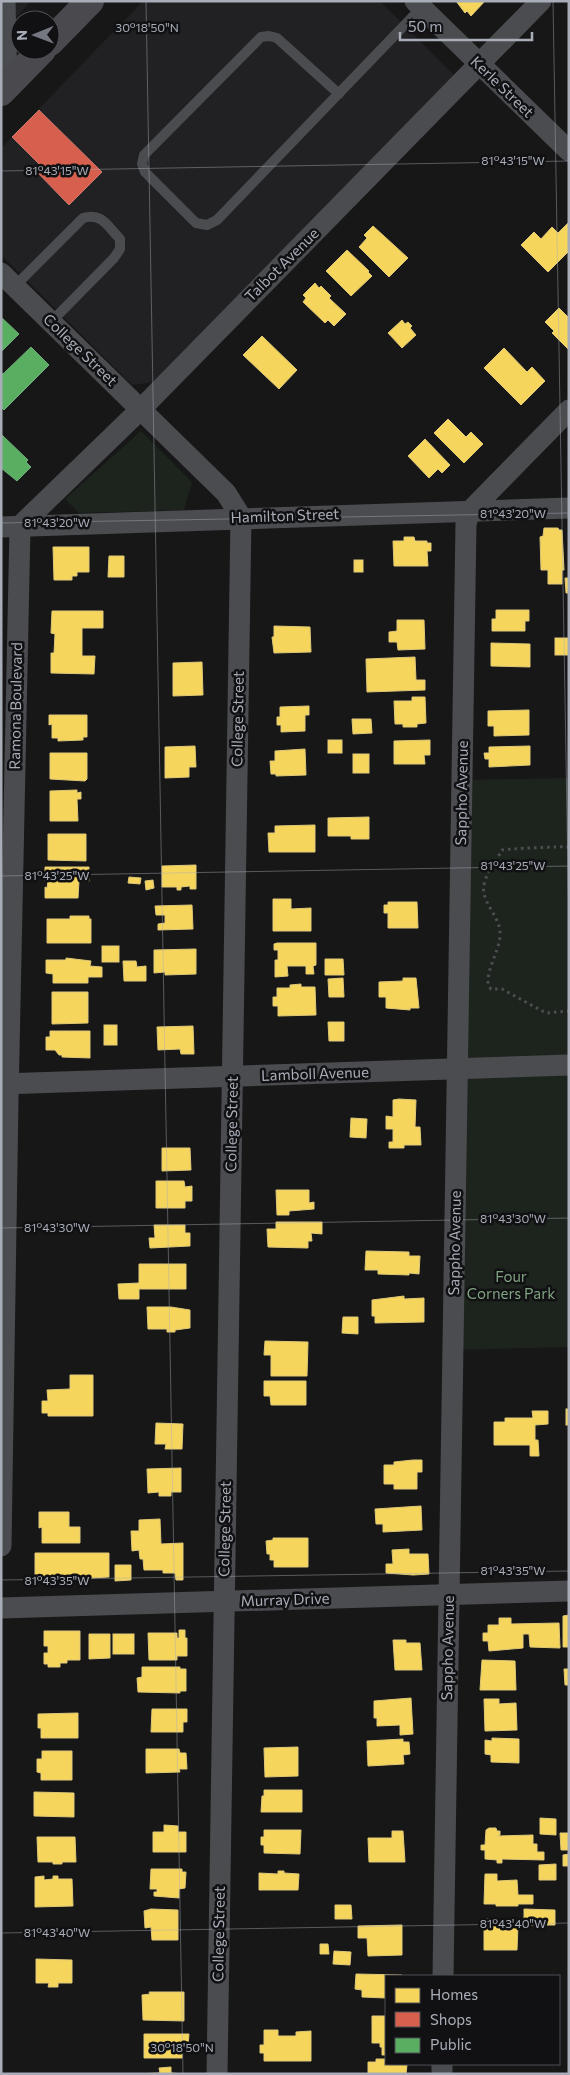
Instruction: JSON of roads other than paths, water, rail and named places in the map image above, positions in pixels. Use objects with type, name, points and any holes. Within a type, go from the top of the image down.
[{"type":"main road","points":[[60,32],[90,1]]},
{"type":"main road","points":[[4,89],[32,60]]},
{"type":"street","points":[[4,89],[5,1]]},
{"type":"street","name":"Talbot Avenue","points":[[10,527],[141,409],[541,1]]},
{"type":"street","name":"Kerle Street","points":[[418,4],[569,151]]},
{"type":"street","name":"College Street","points":[[8,279],[226,493],[241,517],[217,2074]]},
{"type":"street","points":[[470,511],[569,410]]},
{"type":"street","name":"Hamilton Street","points":[[10,527],[241,517],[569,508]]},
{"type":"street","name":"Sappho Avenue","points":[[444,1975],[466,524],[470,511]]},
{"type":"street","name":"Ramona Boulevard","points":[[1,1546],[10,527]]},
{"type":"street","name":"Lamboll Avenue","points":[[5,1084],[569,1065]]},
{"type":"street","name":"Murray Drive","points":[[1,1608],[569,1591]]},
{"type":"lane","points":[[339,94],[277,38],[270,36],[261,37],[144,156],[142,164],[145,172],[196,223],[207,225],[217,220],[339,94],[418,4]]},
{"type":"lane","points":[[8,279],[83,218],[92,215],[100,218],[120,239],[120,248],[114,258],[51,322]]},
{"type":"park label","name":"Four Corners Park","points":[[511,1286]]}]
